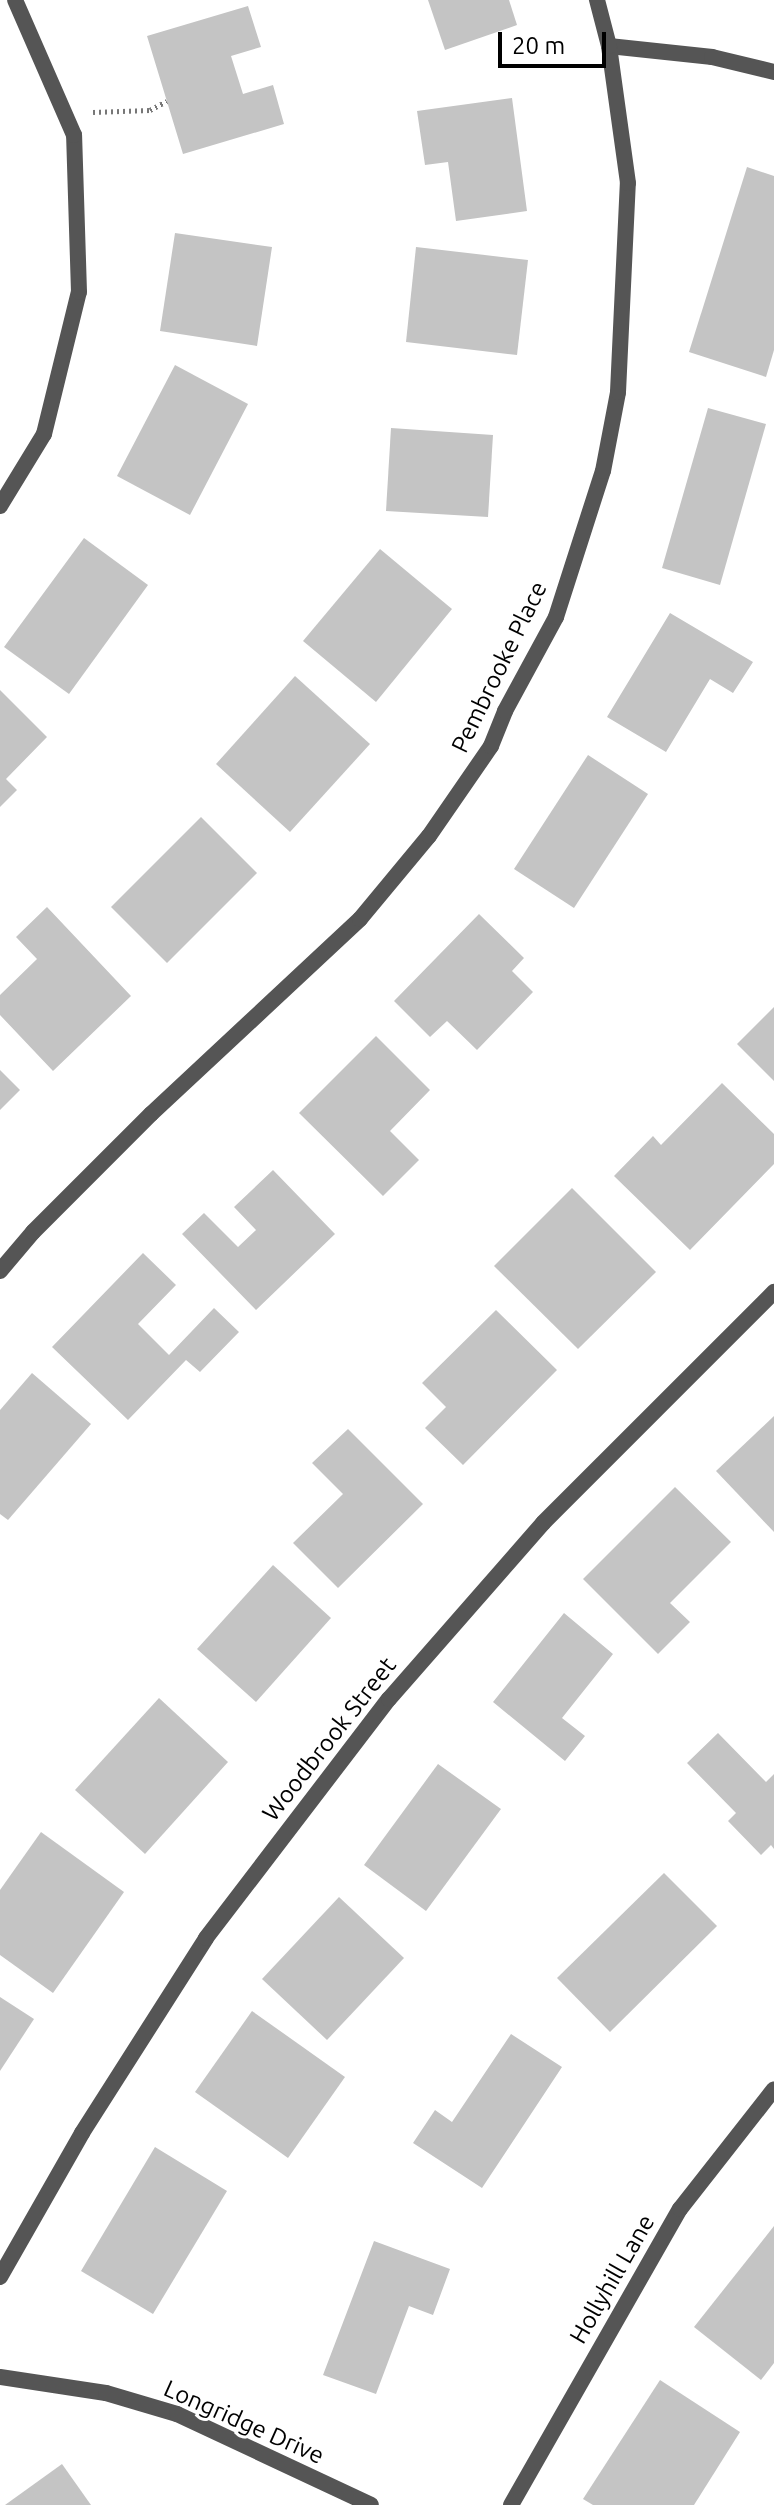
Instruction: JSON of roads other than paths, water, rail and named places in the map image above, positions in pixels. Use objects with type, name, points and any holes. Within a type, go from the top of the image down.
[{"type":"street","points":[[0,506],[44,434],[79,292],[74,135],[15,0]]},
{"type":"street","name":"Pembrooke Place","points":[[0,1271],[33,1232],[151,1114],[360,919],[429,836],[491,746],[505,711],[556,617],[603,471],[618,392],[628,183],[609,46],[597,0]]},
{"type":"street","points":[[609,46],[712,57],[774,72]]},
{"type":"street","name":"Woodbrook Street","points":[[0,2277],[82,2133],[206,1938],[389,1699],[543,1523],[774,1292]]},
{"type":"street","name":"Hollyhill Lane","points":[[511,2505],[680,2209],[774,2089]]},
{"type":"street","name":"Longridge Drive","points":[[0,2377],[106,2393],[177,2414],[371,2505]]}]
